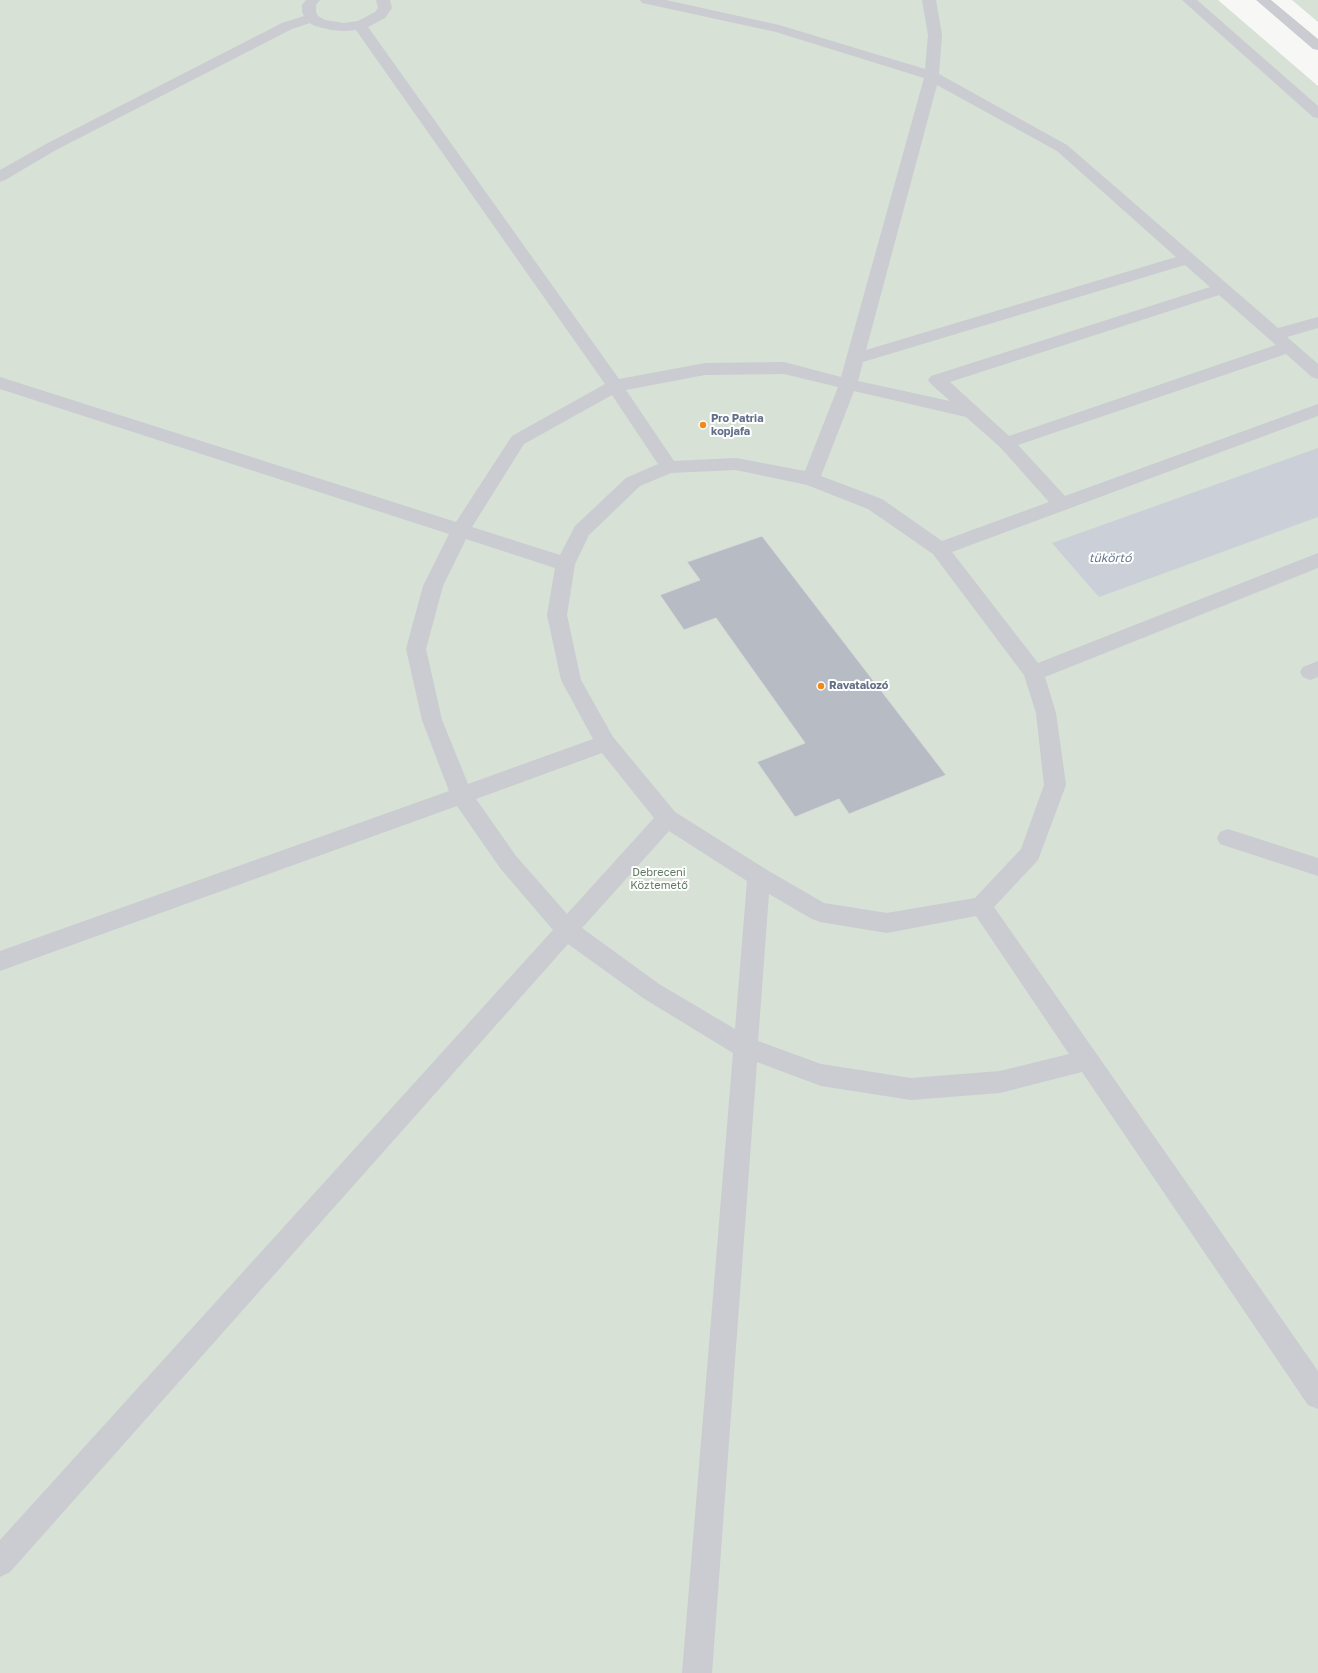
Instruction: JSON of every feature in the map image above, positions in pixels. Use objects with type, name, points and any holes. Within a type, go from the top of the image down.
[{"type":"street","points":[[314,0],[309,5],[309,12],[312,18],[320,23],[344,27],[360,25],[371,21],[380,15],[385,8],[383,0]]},
{"type":"street","points":[[647,0],[779,29],[932,76],[1062,148],[1318,373]]},
{"type":"street","points":[[811,479],[848,384],[932,76],[935,35],[929,0]]},
{"type":"street","points":[[1189,0],[1318,114]]},
{"type":"street","points":[[1263,0],[1318,46]]},
{"type":"street","points":[[0,177],[51,148],[280,29],[312,18]]},
{"type":"street","points":[[360,25],[615,386],[669,467]]},
{"type":"street","points":[[855,359],[1187,259]]},
{"type":"street","points":[[1061,504],[1006,443],[937,380],[1222,290]]},
{"type":"street","points":[[1274,335],[1318,322]]},
{"type":"street","points":[[1006,443],[1288,347]]},
{"type":"street","points":[[972,412],[784,368],[705,369],[615,386],[518,440],[460,531],[433,586],[416,649],[432,720],[461,794],[508,862],[567,930],[651,991],[745,1047],[821,1075],[911,1089],[1000,1082],[1087,1060]]},
{"type":"street","points":[[0,383],[565,564]]},
{"type":"street","points":[[940,548],[1318,410]]},
{"type":"street","points":[[736,464],[811,479],[875,504],[940,548],[1034,673],[1046,713],[1055,785],[1030,854],[981,906],[887,923],[820,912],[759,877],[667,818],[606,743],[571,680],[557,615],[565,564],[582,530],[633,482],[669,467],[736,464]]},
{"type":"street","points":[[1034,673],[1318,560]]},
{"type":"street","points":[[0,961],[606,743]]},
{"type":"street","points":[[0,1562],[667,818]]},
{"type":"street","points":[[1228,838],[1318,867]]},
{"type":"street","points":[[697,1673],[759,877]]},
{"type":"street","points":[[981,906],[1318,1395]]},
{"type":"green space","name":"Debreceni Köztemető","points":[[0,0],[1218,0],[1318,86],[1318,1673],[0,1673]]},
{"type":"green space","points":[[1292,0],[1318,0],[1318,22]]},
{"type":"water","name":"tükörtó","points":[[1318,448],[1318,517],[1099,597],[1052,543]]},
{"type":"building","name":"Ravatalozó","points":[[762,536],[946,775],[849,814],[839,799],[795,817],[757,762],[805,743],[716,618],[684,630],[660,595],[700,580],[687,562]]},
{"type":"place","name":"Pro Patria kopjafa","points":[[703,425]]},
{"type":"place","name":"Ravatalozó","points":[[821,686]]}]
